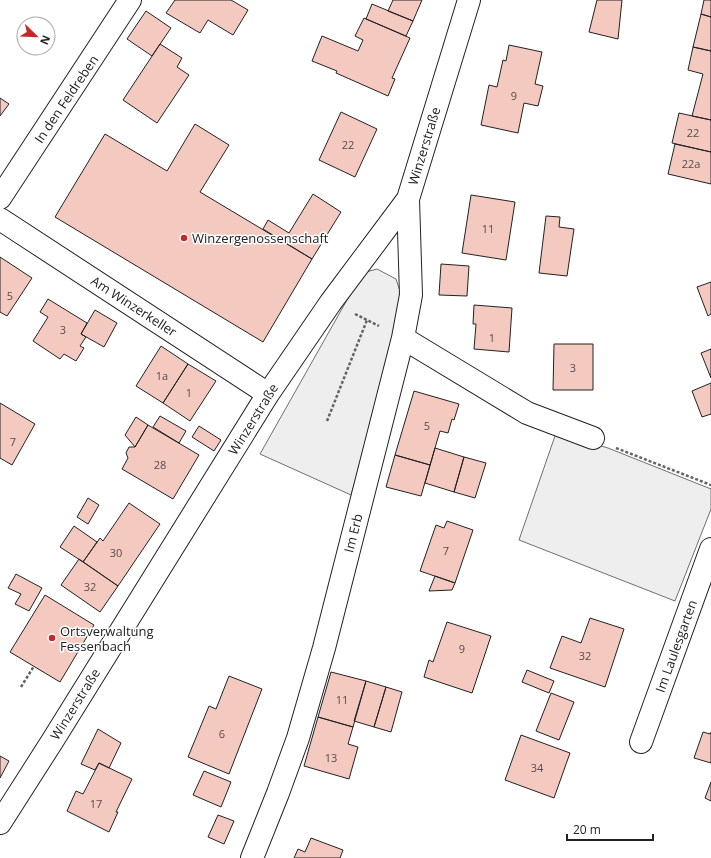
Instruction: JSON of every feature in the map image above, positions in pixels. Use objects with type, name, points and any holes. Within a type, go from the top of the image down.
[{"type":"street","name":"In den Feldreben","points":[[0,198],[130,0]]},
{"type":"street","name":"Winzerstraße","points":[[0,823],[268,394],[331,302],[408,199],[469,0]]},
{"type":"street","name":"Im Erb","points":[[252,858],[278,793],[300,731],[324,648],[394,333],[411,295],[408,199]]},
{"type":"street","name":"Am Winzerkeller","points":[[0,219],[268,394]]},
{"type":"street","points":[[394,333],[527,413],[593,438]]},
{"type":"street","name":"Im Laulesgarten","points":[[641,742],[711,549]]},
{"type":"path","points":[[349,310],[394,333]]},
{"type":"path","points":[[327,421],[367,320]]},
{"type":"path","points":[[593,438],[711,485]]},
{"type":"path","points":[[21,687],[34,666]]},
{"type":"shaded area","points":[[377,269],[396,279],[402,297],[380,402],[351,495],[260,454],[356,284],[366,272]]},
{"type":"shaded area","points":[[556,433],[608,448],[711,489],[711,509],[675,601],[519,540]]},
{"type":"building","points":[[175,0],[231,0],[248,10],[233,35],[208,20],[200,33],[166,13]]},
{"type":"building","points":[[393,0],[422,0],[413,21],[388,11]]},
{"type":"building","points":[[597,0],[622,0],[618,39],[589,32]]},
{"type":"building","points":[[704,0],[711,0],[711,17],[701,14]]},
{"type":"building","points":[[372,4],[413,21],[406,36],[366,19]]},
{"type":"building","points":[[146,11],[171,28],[152,56],[127,39]]},
{"type":"building","points":[[701,14],[711,17],[711,51],[693,47]]},
{"type":"building","points":[[364,18],[410,38],[392,78],[395,79],[388,96],[336,73],[337,71],[312,61],[322,36],[358,51],[363,40],[355,36]]},
{"type":"building","points":[[160,44],[182,58],[177,67],[189,75],[157,123],[123,100]]},
{"type":"building","points":[[509,45],[542,52],[535,84],[543,86],[538,106],[524,103],[518,133],[481,125],[489,85],[497,87],[503,60],[506,61]]},
{"type":"building","points":[[693,47],[711,51],[711,120],[692,116],[703,74],[688,70]]},
{"type":"building","points":[[0,98],[9,104],[0,116]]},
{"type":"building","points":[[341,112],[377,129],[355,177],[319,160]]},
{"type":"building","points":[[679,113],[711,120],[711,152],[672,143]]},
{"type":"building","name":"Winzergenossenschaft","points":[[195,124],[229,145],[200,192],[312,259],[263,342],[55,217],[105,134],[167,171]]},
{"type":"building","points":[[675,144],[711,152],[711,184],[668,174]]},
{"type":"building","points":[[313,194],[341,212],[312,259],[263,229],[268,220],[289,233]]},
{"type":"building","points":[[471,195],[515,202],[506,260],[462,253]]},
{"type":"building","points":[[546,216],[560,217],[559,227],[574,229],[567,276],[539,273]]},
{"type":"building","points":[[0,257],[32,278],[7,316],[0,312]]},
{"type":"building","points":[[441,264],[469,266],[467,296],[439,295]]},
{"type":"building","points":[[711,282],[711,314],[708,316],[697,287]]},
{"type":"building","points":[[48,299],[87,323],[81,334],[86,337],[80,346],[84,348],[76,361],[64,354],[60,359],[33,341],[48,317],[40,312]]},
{"type":"building","points":[[474,305],[512,308],[509,352],[474,349],[476,324],[473,324]]},
{"type":"building","points":[[95,310],[117,323],[104,347],[81,334]]},
{"type":"building","points":[[554,344],[593,344],[593,390],[553,390]]},
{"type":"building","points":[[161,346],[188,364],[163,403],[136,386]]},
{"type":"building","points":[[711,349],[711,378],[701,353]]},
{"type":"building","points":[[188,364],[216,381],[190,421],[163,403]]},
{"type":"building","points":[[711,383],[711,414],[702,417],[692,391]]},
{"type":"building","points":[[414,391],[459,404],[454,420],[452,419],[448,433],[440,431],[430,465],[395,455]]},
{"type":"building","points":[[0,403],[35,424],[12,465],[0,458]]},
{"type":"building","points":[[160,416],[186,431],[179,443],[153,427]]},
{"type":"building","points":[[136,417],[148,425],[135,447],[125,435]]},
{"type":"building","points":[[148,425],[199,455],[173,499],[122,469],[128,458],[126,453],[129,447],[135,447]]},
{"type":"building","points":[[199,426],[221,440],[214,451],[192,437]]},
{"type":"building","points":[[435,448],[464,457],[454,492],[425,483]]},
{"type":"building","points":[[395,455],[430,465],[421,496],[386,487]]},
{"type":"building","points":[[464,457],[486,463],[475,498],[454,492]]},
{"type":"building","points":[[88,498],[99,505],[88,524],[77,517]]},
{"type":"building","points":[[129,503],[160,524],[118,586],[83,562],[100,538],[103,541]]},
{"type":"building","points":[[447,521],[473,530],[455,583],[420,571],[436,525],[444,528]]},
{"type":"building","points":[[74,526],[97,542],[83,562],[60,547]]},
{"type":"building","points":[[79,559],[118,586],[100,612],[61,585]]},
{"type":"building","points":[[16,574],[42,588],[29,611],[15,604],[21,594],[8,588]]},
{"type":"building","points":[[435,576],[455,583],[452,590],[429,591]]},
{"type":"building","name":"Ortsverwaltung Fessenbach","points":[[45,595],[94,625],[60,682],[10,652]]},
{"type":"building","points":[[590,618],[624,629],[605,687],[550,668],[562,636],[581,643]]},
{"type":"building","points":[[447,622],[491,636],[472,693],[424,677],[429,660],[433,662]]},
{"type":"building","points":[[527,670],[554,681],[549,693],[522,682]]},
{"type":"building","points":[[331,672],[366,681],[353,727],[318,717]]},
{"type":"building","points":[[229,676],[262,689],[229,774],[188,757],[209,706],[216,709]]},
{"type":"building","points":[[366,681],[386,687],[374,727],[354,721]]},
{"type":"building","points":[[386,687],[402,692],[391,732],[374,727]]},
{"type":"building","points":[[551,693],[574,702],[559,740],[536,731]]},
{"type":"building","points":[[318,717],[353,727],[348,744],[358,747],[349,779],[304,766]]},
{"type":"building","points":[[98,729],[121,743],[109,768],[99,763],[95,770],[81,764]]},
{"type":"building","points":[[703,732],[710,734],[711,732],[711,763],[694,758]]},
{"type":"building","points":[[521,735],[570,753],[554,798],[505,780]]},
{"type":"building","points":[[0,756],[9,761],[0,778]]},
{"type":"building","points":[[99,763],[132,779],[116,812],[118,812],[109,832],[67,811],[76,791],[83,794]]},
{"type":"building","points":[[204,771],[231,782],[221,807],[193,795]]},
{"type":"building","points":[[711,782],[711,801],[705,798]]},
{"type":"building","points":[[218,815],[234,821],[224,844],[208,837]]},
{"type":"building","points":[[311,838],[343,850],[340,858],[294,858],[298,849],[305,852]]},
{"type":"place","name":"Winzergenossenschaft","points":[[184,238]]},
{"type":"place","name":"Ortsverwaltung Fessenbach","points":[[52,638]]}]
